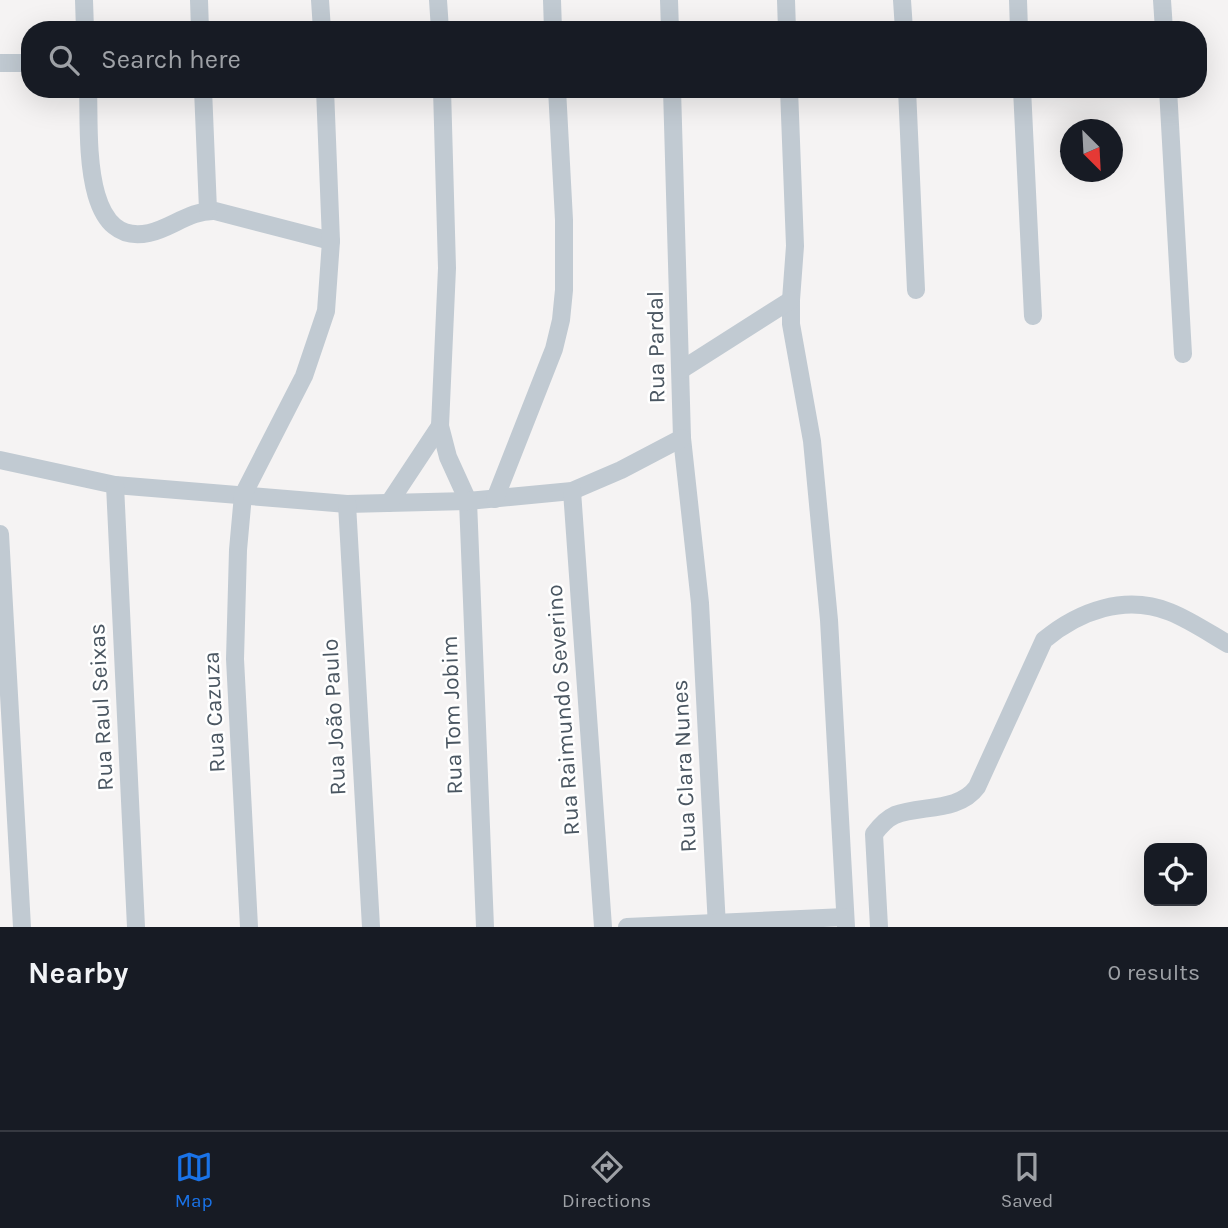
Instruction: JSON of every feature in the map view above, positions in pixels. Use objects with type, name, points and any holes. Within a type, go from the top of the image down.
[{"type":"street","points":[[83,0],[84,21]]},
{"type":"street","points":[[199,0],[200,21]]},
{"type":"street","points":[[320,0],[321,21]]},
{"type":"street","points":[[438,0],[439,21]]},
{"type":"street","points":[[552,0],[553,21]]},
{"type":"street","points":[[669,0],[670,21]]},
{"type":"street","points":[[786,0],[787,21]]},
{"type":"street","points":[[902,0],[903,21]]},
{"type":"street","points":[[1018,0],[1019,21]]},
{"type":"street","points":[[1163,0],[1164,21]]},
{"type":"street","points":[[0,63],[21,64]]},
{"type":"street","points":[[89,98],[96,198],[109,221],[126,233],[140,235],[153,232],[208,210],[331,241]]},
{"type":"street","points":[[203,98],[208,210]]},
{"type":"street","points":[[243,495],[293,400],[326,311],[331,241],[325,98]]},
{"type":"street","points":[[442,98],[447,268],[440,426],[448,457],[468,501]]},
{"type":"street","points":[[495,499],[550,362],[561,320],[564,220],[557,98]]},
{"type":"street","name":"Rua Pardal","points":[[672,98],[682,438],[700,603]]},
{"type":"street","points":[[627,927],[845,922],[829,620],[812,441],[792,324],[795,246],[789,98]]},
{"type":"street","points":[[907,98],[916,290]]},
{"type":"street","points":[[1022,98],[1033,316]]},
{"type":"street","points":[[1169,98],[1183,354]]},
{"type":"street","points":[[681,370],[791,300]]},
{"type":"street","points":[[389,503],[440,426]]},
{"type":"street","points":[[0,460],[115,485],[347,504],[468,501],[572,491],[621,470],[682,438]]},
{"type":"street","name":"Rua Raul Seixas","points":[[115,485],[136,927]]},
{"type":"street","name":"Rua Raimundo Severino","points":[[572,491],[603,927]]},
{"type":"street","name":"Rua Cazuza","points":[[243,495],[235,648],[249,927]]},
{"type":"street","name":"Rua Tom Jobim","points":[[468,501],[485,927]]},
{"type":"street","name":"Rua João Paulo","points":[[347,504],[371,927]]},
{"type":"street","points":[[0,534],[22,927]]},
{"type":"street","name":"Rua Clara Nunes","points":[[700,603],[717,925]]},
{"type":"street","points":[[879,927],[874,834],[884,822],[895,815],[961,801],[971,796],[1044,640],[1060,626],[1102,608],[1125,604],[1147,606],[1170,612],[1228,644]]}]
